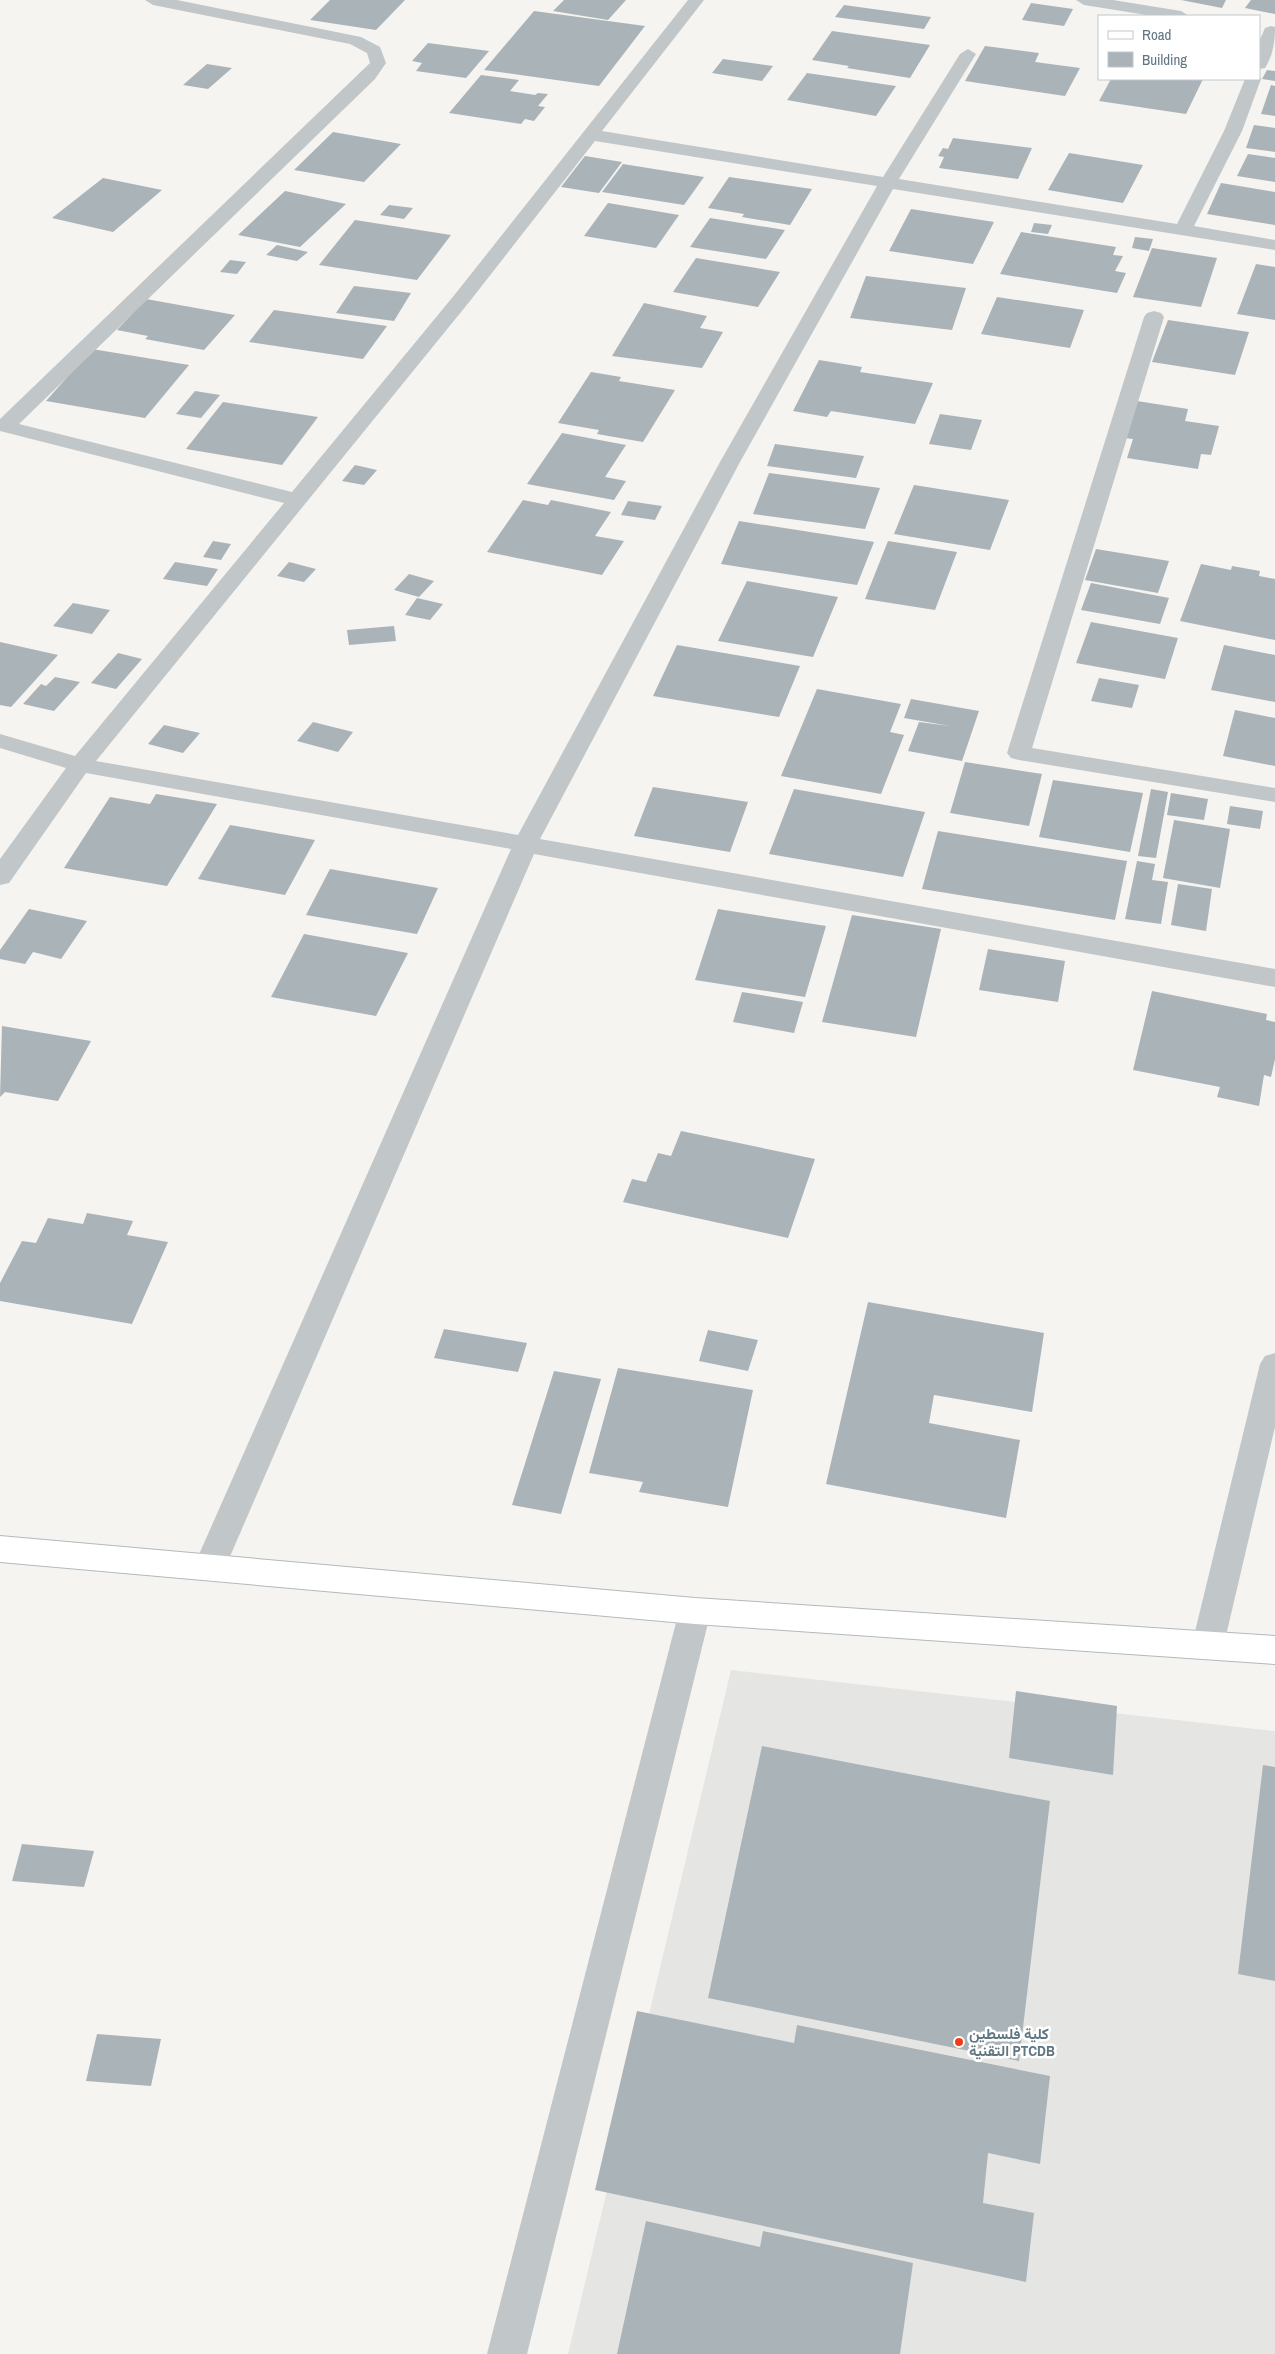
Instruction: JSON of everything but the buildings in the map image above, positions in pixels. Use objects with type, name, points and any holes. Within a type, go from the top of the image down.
[{"type":"street","points":[[3,425],[369,75],[378,63],[374,50],[355,40],[153,0]]},
{"type":"street","points":[[0,877],[80,765],[298,500],[592,135],[696,0]]},
{"type":"street","points":[[1084,0],[1175,15]]},
{"type":"street","points":[[1260,60],[1268,31]]},
{"type":"street","points":[[210,1568],[526,843],[730,462],[887,184],[968,54]]},
{"type":"street","points":[[1183,230],[1233,131],[1253,80]]},
{"type":"street","points":[[592,135],[887,184],[1275,244]]},
{"type":"street","points":[[1154,317],[1019,753],[1275,795]]},
{"type":"street","points":[[3,425],[298,500]]},
{"type":"street","points":[[0,741],[80,765],[1275,978]]},
{"type":"street","points":[[1208,1644],[1275,1364]]},
{"type":"street","points":[[0,1549],[695,1611],[1275,1650]]},
{"type":"street","points":[[507,2354],[695,1611]]},
{"type":"shaded area","name":"كلية فلسطين التقنية PTCDB","points":[[731,1670],[1275,1731],[1275,2354],[568,2354]]},
{"type":"place","name":"كلية فلسطين التقنية PTCDB","points":[[959,2042]]}]
